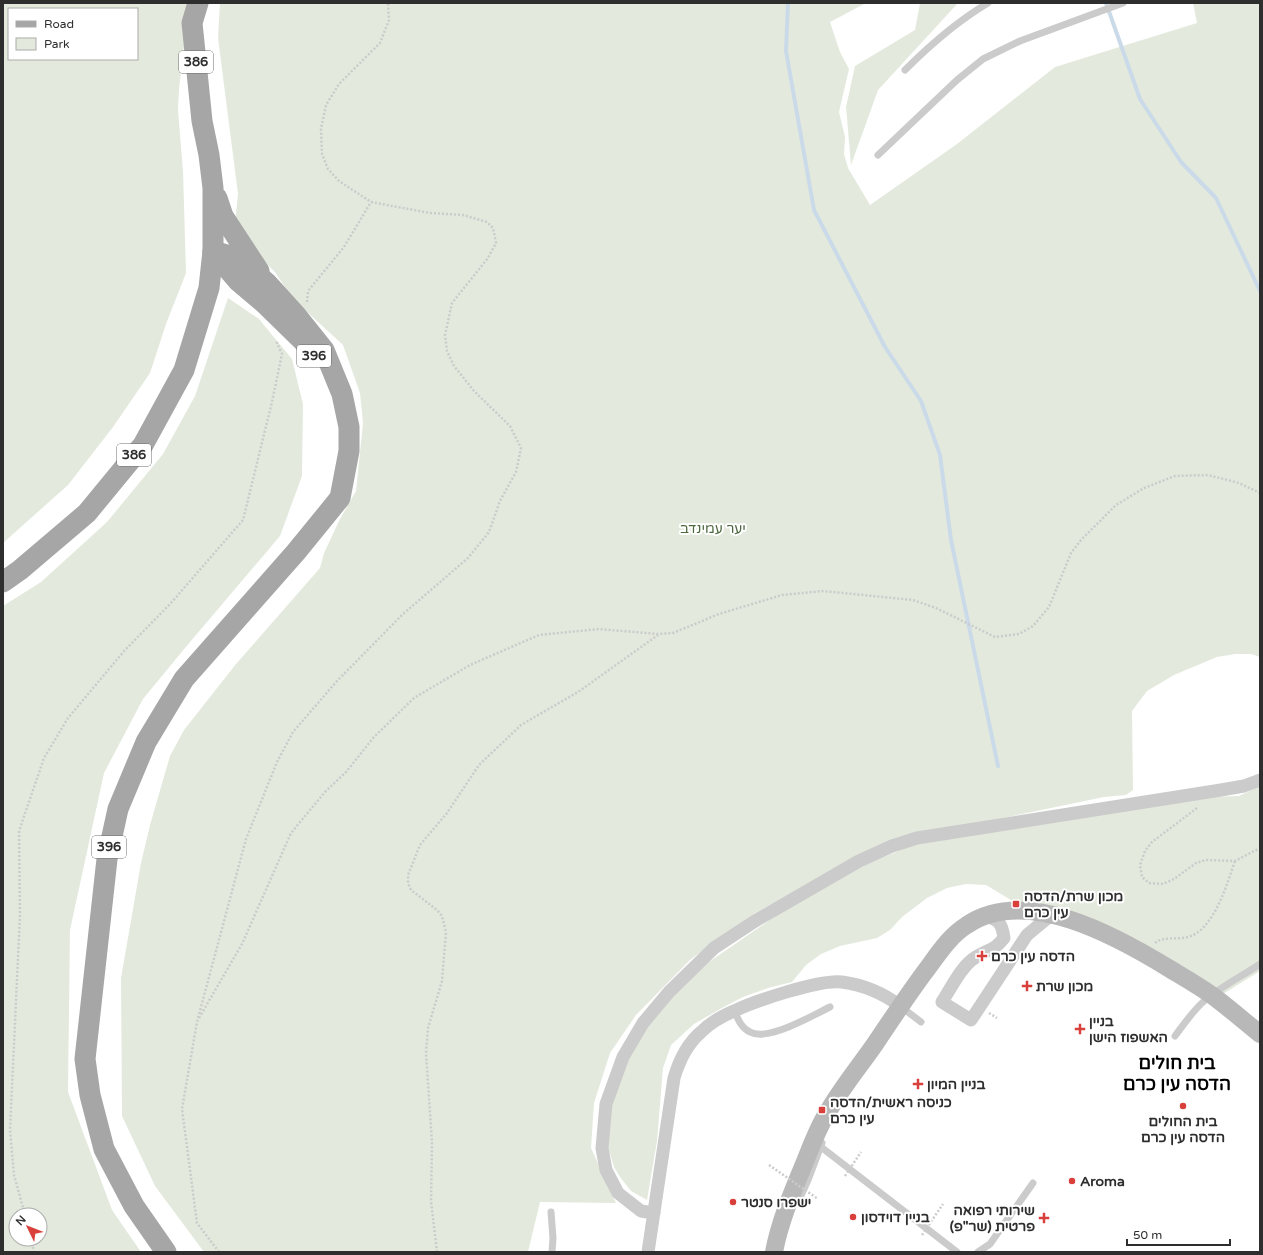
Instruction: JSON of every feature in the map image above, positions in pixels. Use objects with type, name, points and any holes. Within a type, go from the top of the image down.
[{"type":"main road","name":"386","points":[[3,582],[20,570],[87,513],[143,445],[184,370],[209,288],[213,251],[213,188],[209,155],[202,121],[192,24],[198,3]]},
{"type":"main road","points":[[213,188],[223,216],[267,283]]},
{"type":"main road","name":"396","points":[[166,1252],[134,1206],[104,1149],[90,1094],[85,1059],[107,859],[118,809],[146,742],[184,679],[296,552],[340,498],[339,442],[332,399],[321,368],[267,283],[248,267],[231,256],[213,251]]},
{"type":"main road","name":"396","points":[[213,251],[238,281],[264,303],[291,320]]},
{"type":"street","points":[[654,1213],[641,1211],[618,1193],[606,1170],[602,1148],[606,1104],[623,1057],[643,1023],[669,992],[714,948],[755,921],[859,861],[892,846],[916,838],[1236,788],[1260,780]]},
{"type":"street","points":[[774,1252],[778,1233],[790,1196],[821,1125],[832,1107],[900,1006],[947,942],[968,924],[983,916],[1017,911],[1051,915],[1076,922],[1113,937],[1147,955],[1212,995],[1260,1034]]},
{"type":"street","points":[[983,916],[997,920],[1003,930],[1004,938],[993,949],[976,957],[967,966],[959,975],[942,1002],[971,1020],[1027,935],[1051,915]]},
{"type":"street","points":[[648,1252],[674,1078],[677,1067],[691,1042],[700,1032],[713,1022],[734,1010],[800,988],[821,983],[840,982],[859,985],[876,991],[900,1006]]},
{"type":"lane","points":[[905,70],[938,38],[968,14],[988,3]]},
{"type":"lane","points":[[878,155],[956,80],[983,59],[1020,41],[1123,3]]},
{"type":"lane","points":[[1175,1036],[1194,1011],[1212,995],[1260,964]]},
{"type":"lane","points":[[900,1006],[921,1022]]},
{"type":"lane","points":[[734,1010],[743,1027],[751,1033],[763,1035],[773,1033],[830,1007]]},
{"type":"lane","points":[[778,1233],[797,1203],[808,1180],[821,1147],[821,1125]]},
{"type":"lane","points":[[821,1147],[957,1252]]},
{"type":"lane","points":[[978,1252],[990,1244],[1033,1183]]},
{"type":"lane","points":[[551,1212],[553,1238],[552,1252]]},
{"type":"path","points":[[219,1252],[198,1223],[182,1109],[197,1022],[246,838],[277,762],[293,732],[337,681],[403,614],[468,558],[488,532],[500,501],[516,472],[521,448],[510,426],[474,391],[454,366],[447,351],[445,335],[452,303],[488,258],[496,243],[493,228],[487,222],[463,215],[430,213],[371,202],[339,181],[328,169],[322,154],[321,129],[326,105],[339,84],[380,43],[389,20],[388,3]]},
{"type":"path","points":[[22,1207],[14,1174],[10,1130],[20,915],[19,830],[44,758],[68,718],[125,650],[171,603],[243,520],[272,402],[282,354],[277,342],[279,333],[307,306],[308,291],[344,247],[371,202]]},
{"type":"path","points":[[197,1022],[242,944],[292,833],[325,792],[346,772],[374,737],[414,698],[470,665],[539,635],[599,629],[658,634],[673,633],[719,614],[782,595],[823,591],[913,600],[936,608],[996,637],[1019,634],[1033,626],[1049,606],[1071,553],[1081,540],[1116,505],[1144,488],[1175,476],[1208,474],[1240,483],[1260,493]]},
{"type":"path","points":[[437,1252],[431,1201],[432,1143],[426,1053],[428,1028],[442,981],[446,932],[442,916],[437,910],[411,890],[408,883],[408,875],[420,845],[447,813],[479,765],[484,760],[521,725],[578,692],[658,634]]},
{"type":"path","points":[[1199,806],[1152,842],[1145,851],[1140,865],[1142,877],[1149,883],[1163,884],[1174,880],[1196,863],[1206,860],[1235,862],[1260,848]]},
{"type":"path","points":[[1147,955],[1153,945],[1160,940],[1188,937],[1201,931],[1221,900],[1235,862]]},
{"type":"path","points":[[845,1176],[861,1152]]},
{"type":"path","points":[[770,1165],[818,1199]]},
{"type":"path","points":[[922,1235],[943,1204]]},
{"type":"green space","points":[[3,3],[189,3],[178,110],[183,171],[186,273],[166,324],[150,373],[113,427],[68,485],[3,543]]},
{"type":"green space","name":"יער עמינדב","points":[[220,3],[866,3],[830,22],[840,52],[849,69],[839,112],[845,137],[844,154],[848,168],[870,205],[957,144],[1055,67],[1197,23],[1193,3],[1260,3],[1260,657],[1251,654],[1235,654],[1217,657],[1174,675],[1147,691],[1132,711],[1133,790],[1126,795],[1104,797],[979,823],[861,856],[755,913],[690,960],[636,1015],[610,1053],[594,1103],[591,1148],[616,1203],[540,1202],[528,1252],[204,1252],[155,1186],[122,1116],[121,978],[141,863],[150,825],[170,756],[184,730],[236,664],[320,568],[324,553],[340,519],[356,491],[363,423],[360,393],[343,345],[292,298],[275,272],[234,232],[238,194],[218,38]]},
{"type":"green space","points":[[920,3],[958,3],[878,90],[851,165],[846,107],[855,66],[915,30]]},
{"type":"green space","points":[[228,298],[259,319],[292,359],[303,404],[302,476],[280,536],[143,699],[104,773],[70,930],[68,1092],[112,1210],[141,1252],[3,1252],[3,606],[41,582],[107,522],[163,454],[195,396]]},
{"type":"green space","points":[[1260,786],[1260,971],[1223,994],[1021,906],[986,885],[966,884],[947,888],[927,898],[902,917],[890,930],[877,938],[840,946],[821,954],[806,965],[792,982],[768,988],[743,997],[694,1024],[671,1045],[663,1068],[657,1141],[647,1200],[631,1191],[620,1177],[614,1167],[608,1147],[611,1103],[620,1075],[649,1021],[671,997],[709,962],[799,900],[860,866],[894,853],[920,840],[1205,797],[1239,796]]},
{"type":"waterway","points":[[788,3],[786,51],[814,210],[885,347],[921,401],[940,455],[951,540],[998,766]]},
{"type":"waterway","points":[[1106,3],[1140,99],[1181,162],[1216,198],[1260,291]]},
{"type":"place","name":"מכון שרת/הדסה עין כרם","points":[[1016,904]]},
{"type":"place","name":"הדסה עין כרם","points":[[982,956]]},
{"type":"place","name":"מכון שרת","points":[[1027,986]]},
{"type":"place","name":"בניין האשפוז הישן","points":[[1080,1029]]},
{"type":"place","name":"בניין המיון","points":[[918,1084]]},
{"type":"place","name":"בית החולים הדסה עין כרם","points":[[1183,1106]]},
{"type":"place","name":"כניסה ראשית/הדסה עין כרם","points":[[822,1110]]},
{"type":"place","name":"Aroma","points":[[1072,1181]]},
{"type":"place","name":"ישפרו סנטר","points":[[733,1202]]},
{"type":"place","name":"בניין דוידסון","points":[[853,1217]]},
{"type":"place","name":"שירותי רפואה פרטית (שר\"פ)","points":[[1044,1218]]},
{"type":"district","name":"בית חולים הדסה עין כרם","points":[[1177,1073]]}]
